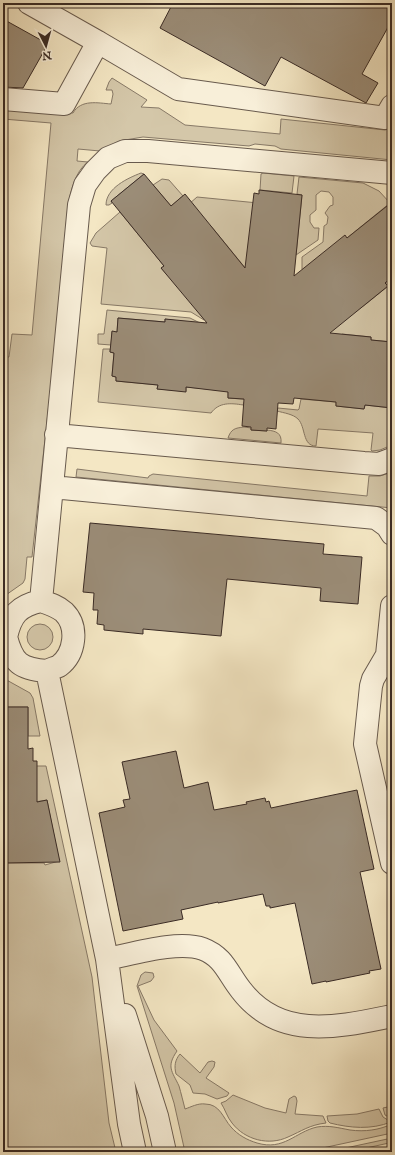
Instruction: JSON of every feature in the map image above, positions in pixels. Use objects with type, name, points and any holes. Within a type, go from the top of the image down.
[{"type":"lane","points":[[29,3],[178,89],[385,118],[392,106]]},
{"type":"lane","points":[[3,99],[64,104],[98,42]]},
{"type":"lane","points":[[41,601],[79,205],[85,185],[95,171],[108,158],[125,151],[148,151],[392,173]]},
{"type":"lane","points":[[56,435],[364,463],[379,464],[392,459]]},
{"type":"lane","points":[[52,487],[384,519],[386,526],[392,534]]},
{"type":"lane","points":[[41,601],[54,605],[65,613],[71,624],[73,637],[72,647],[67,657],[59,666],[47,671],[31,670],[19,663],[10,652],[4,637],[9,623],[18,611],[29,604],[41,601]]},
{"type":"lane","points":[[392,606],[387,655],[373,679],[371,686],[365,744],[392,863]]},
{"type":"lane","points":[[47,671],[107,959],[129,1124],[135,1152]]},
{"type":"lane","points":[[107,959],[186,945],[202,949],[216,956],[225,966],[233,980],[244,994],[258,1008],[279,1020],[301,1026],[324,1027],[354,1024],[392,1016]]},
{"type":"lane","points":[[107,959],[157,1116],[165,1152]]},
{"type":"shaded area","points":[[112,78],[147,100],[141,107],[159,108],[185,125],[280,134],[281,119],[385,130],[392,128],[392,160],[281,149],[275,146],[255,144],[249,146],[143,137],[119,141],[100,151],[78,149],[77,161],[88,162],[77,176],[72,188],[68,205],[51,385],[32,557],[27,557],[25,579],[23,583],[3,597],[3,357],[9,357],[12,334],[32,335],[51,123],[3,119],[3,107],[73,113],[80,106],[85,104],[111,104],[113,94],[112,90],[106,90]]},
{"type":"shaded area","points":[[141,173],[144,174],[111,201],[112,203],[106,205],[110,194],[119,184]]},
{"type":"shaded area","points":[[261,174],[294,176],[292,193],[260,190]]},
{"type":"shaded area","points":[[299,177],[363,183],[379,191],[390,203],[347,238],[345,236],[305,273],[302,269],[302,257],[323,242],[324,226],[327,224],[328,217],[325,213],[330,206],[333,205],[333,197],[329,192],[321,191],[316,195],[316,210],[310,215],[310,222],[314,228],[319,228],[318,240],[296,255],[302,195],[297,194]]},
{"type":"shaded area","points":[[162,179],[169,180],[183,196],[171,206],[153,185]]},
{"type":"shaded area","points":[[197,197],[258,203],[251,275],[211,226],[208,227],[189,204]]},
{"type":"shaded area","points":[[120,212],[164,266],[161,268],[205,315],[204,320],[191,312],[101,304],[107,248],[92,246],[90,243],[96,233]]},
{"type":"shaded area","points":[[392,277],[392,342],[371,340],[371,337],[342,334],[341,338],[326,332],[366,304],[387,287],[385,283]]},
{"type":"shaded area","points":[[107,310],[190,318],[204,325],[165,319],[165,322],[118,318],[117,332],[112,332],[111,345],[98,344],[98,334],[104,334]]},
{"type":"shaded area","points":[[103,349],[110,349],[110,352],[114,353],[112,376],[116,377],[116,381],[158,385],[157,389],[186,391],[186,387],[228,391],[228,398],[254,400],[244,402],[243,405],[221,405],[214,409],[211,413],[98,402]]},
{"type":"shaded area","points":[[301,399],[336,402],[336,406],[364,409],[365,405],[392,408],[392,445],[380,450],[372,451],[373,433],[318,429],[316,446],[308,443],[298,419],[291,415],[277,411],[278,408],[298,410]]},
{"type":"shaded area","points":[[244,427],[251,428],[251,430],[267,430],[276,432],[280,437],[281,443],[228,438],[230,433],[234,430]]},
{"type":"shaded area","points":[[77,469],[148,478],[153,474],[367,496],[369,476],[380,476],[392,472],[392,508],[76,477]]},
{"type":"shaded area","points":[[40,624],[49,628],[53,637],[49,646],[40,650],[31,646],[27,637],[31,628]]},
{"type":"shaded area","points":[[3,678],[30,693],[33,698],[40,736],[28,736],[28,707],[3,707]]},
{"type":"shaded area","points":[[37,766],[46,766],[92,977],[109,1123],[116,1152],[3,1152],[3,865],[4,863],[44,863],[45,865],[59,861],[47,800],[34,802],[3,802],[3,783]]},
{"type":"shaded area","points":[[145,972],[153,973],[154,977],[151,981],[138,986],[154,1020],[177,1051],[172,1061],[171,1069],[179,1086],[185,1109],[200,1104],[214,1106],[221,1112],[231,1127],[240,1135],[253,1142],[266,1145],[282,1143],[309,1129],[321,1126],[366,1131],[382,1128],[392,1124],[392,1133],[304,1152],[185,1152],[174,1103],[137,986],[141,975]]},
{"type":"shaded area","points":[[180,1054],[200,1073],[208,1062],[215,1062],[214,1067],[206,1078],[229,1093],[227,1096],[217,1099],[205,1094],[193,1093],[190,1085],[176,1074],[175,1063]]},
{"type":"shaded area","points":[[233,1095],[265,1108],[286,1113],[289,1099],[294,1096],[296,1097],[297,1101],[295,1114],[323,1116],[326,1123],[310,1127],[281,1140],[258,1140],[237,1129],[229,1118],[221,1103]]},
{"type":"shaded area","points":[[392,1106],[392,1119],[385,1115],[383,1108]]},
{"type":"shaded area","points":[[379,1109],[383,1117],[391,1122],[376,1126],[353,1127],[330,1123],[327,1116],[357,1114]]},
{"type":"shaded area","points":[[392,1138],[392,1142],[389,1143],[348,1152],[327,1152]]},
{"type":"building","points":[[173,3],[392,3],[392,20],[362,74],[378,83],[366,103],[281,57],[265,86],[160,28]]},
{"type":"building","points":[[3,19],[48,44],[23,88],[3,87]]},
{"type":"building","points":[[144,174],[171,206],[185,194],[245,268],[254,193],[259,194],[259,190],[302,195],[294,276],[345,235],[347,238],[392,202],[392,277],[385,283],[388,286],[330,333],[371,337],[371,340],[392,342],[392,408],[365,405],[364,409],[336,406],[336,402],[294,398],[293,404],[278,403],[276,429],[267,428],[267,431],[251,430],[251,427],[242,426],[244,399],[228,398],[228,392],[186,387],[186,392],[157,389],[158,385],[116,381],[116,377],[112,376],[114,353],[110,352],[112,331],[117,332],[118,318],[165,322],[165,319],[207,323],[161,268],[164,266],[111,201]]},
{"type":"building","points":[[90,523],[324,544],[323,554],[362,557],[358,604],[320,601],[321,588],[227,579],[221,636],[143,629],[143,634],[104,630],[104,625],[97,624],[98,610],[93,610],[94,593],[83,592]]},
{"type":"building","points":[[3,707],[28,707],[28,749],[33,748],[33,761],[37,761],[37,802],[47,800],[60,862],[3,863]]},
{"type":"building","points":[[176,751],[184,788],[208,782],[214,810],[247,804],[246,802],[265,798],[266,802],[269,801],[271,808],[357,790],[374,869],[360,872],[381,969],[369,971],[370,973],[312,984],[295,903],[270,908],[270,906],[266,906],[263,894],[181,910],[183,919],[123,931],[99,813],[125,807],[123,800],[130,799],[122,762]]}]
